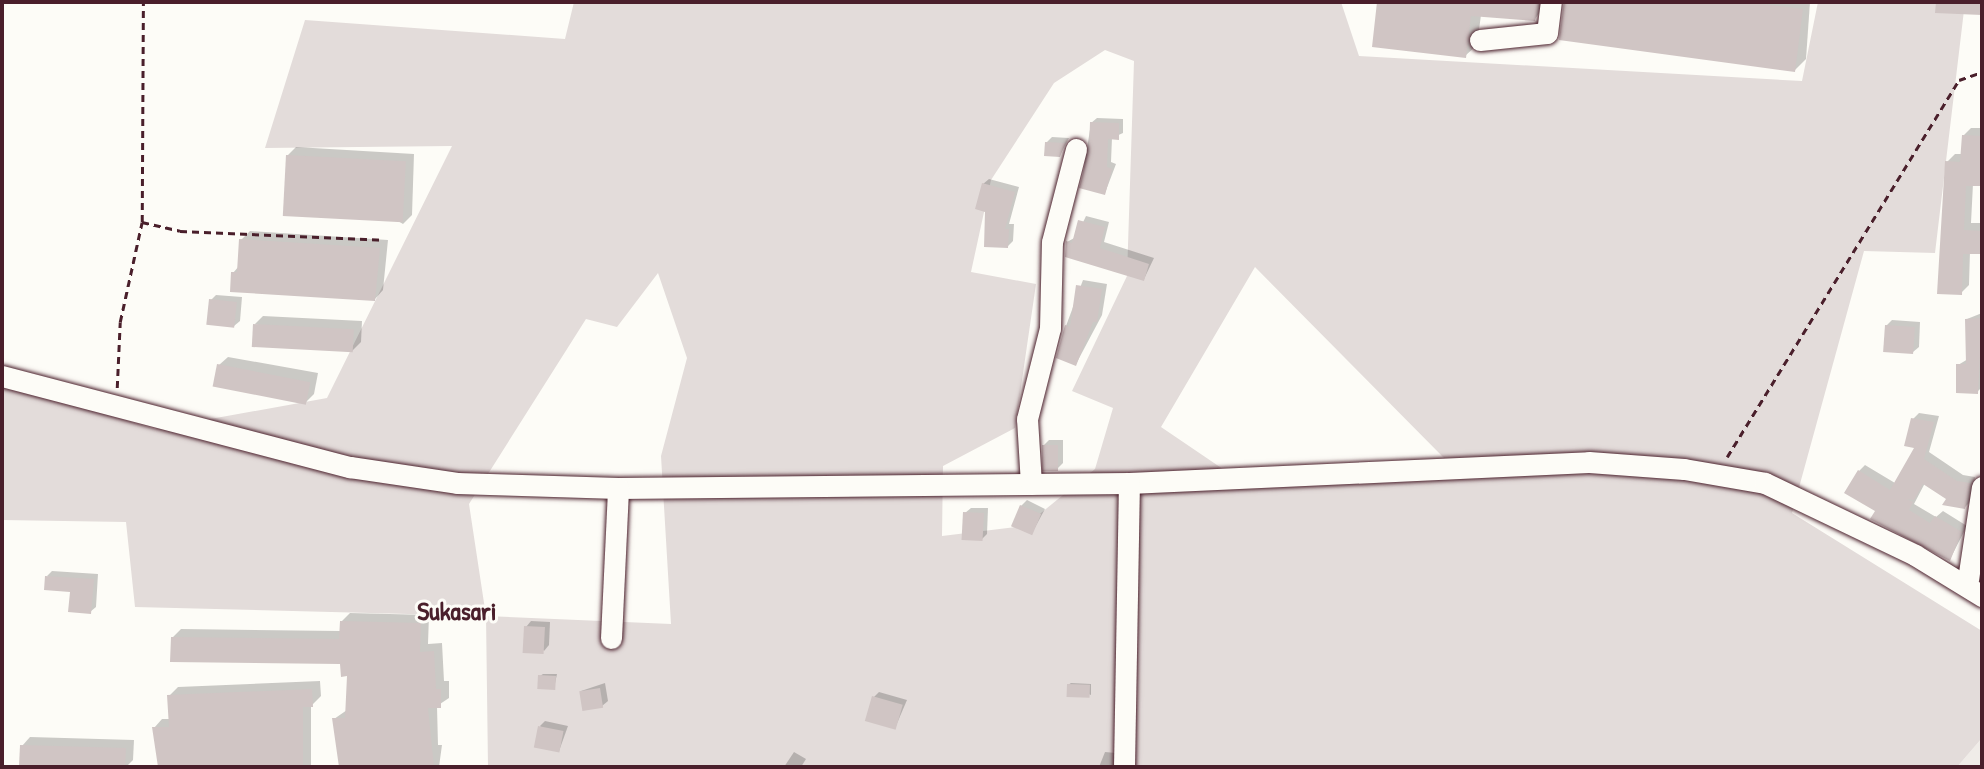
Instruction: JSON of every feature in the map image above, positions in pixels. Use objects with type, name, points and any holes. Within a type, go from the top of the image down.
[{"type":"street","points":[[1480,40],[1547,33],[1551,2]]},
{"type":"street","points":[[1031,484],[1027,419],[1050,328],[1052,242],[1076,149]]},
{"type":"street","points":[[2,376],[116,410],[350,467],[457,483],[618,488],[1129,483],[1589,462],[1716,474],[1765,483],[1915,555],[1975,591],[1982,487]]},
{"type":"street","points":[[1124,767],[1129,483]]},
{"type":"street","points":[[611,638],[618,488]]},
{"type":"path","points":[[116,410],[120,322],[142,222],[143,2]]},
{"type":"path","points":[[1716,474],[1958,80],[1982,72]]},
{"type":"path","points":[[142,222],[180,232],[383,240]]},
{"type":"shaded area","points":[[574,2],[1341,2],[1359,56],[1802,81],[1818,2],[1965,2],[1935,253],[1864,251],[1792,513],[1982,631],[1982,738],[1957,767],[488,767],[486,616],[135,607],[126,522],[2,520],[2,383],[155,429],[327,398],[452,146],[265,148],[305,20],[565,39]],"holes":[[[1105,50],[1134,61],[1127,276],[1072,391],[1113,408],[1095,469],[1025,526],[942,536],[943,466],[1015,428],[1036,284],[971,272],[991,180],[1054,83]],[[1255,267],[1444,458],[1245,484],[1161,427]],[[658,273],[687,358],[661,456],[671,624],[486,616],[469,504],[586,319],[617,327]]]},
{"type":"shaded area","points":[[1982,738],[1982,767],[1957,767]]},
{"type":"building","points":[[1377,2],[1538,2],[1535,21],[1471,16],[1466,58],[1372,47]]},
{"type":"building","points":[[1564,2],[1745,2],[1803,9],[1795,72],[1559,40]]},
{"type":"building","points":[[1936,2],[1982,2],[1982,15],[1935,13]]},
{"type":"building","points":[[1090,122],[1119,123],[1119,140],[1108,139],[1107,167],[1112,169],[1105,195],[1079,188],[1089,152]]},
{"type":"building","points":[[1962,135],[1982,136],[1982,186],[1966,186],[1964,230],[1982,231],[1982,254],[1963,254],[1962,295],[1937,294],[1945,161],[1960,162]]},
{"type":"building","points":[[1045,142],[1065,143],[1060,157],[1044,156]]},
{"type":"building","points":[[286,155],[406,161],[403,222],[283,216]]},
{"type":"building","points":[[982,183],[1015,192],[1005,229],[1009,229],[1008,248],[984,247],[985,212],[975,209]]},
{"type":"building","points":[[1078,220],[1105,227],[1100,248],[1149,264],[1144,281],[1065,257],[1066,241],[1072,243]]},
{"type":"building","points":[[239,239],[380,248],[375,301],[230,292],[231,272],[237,272]]},
{"type":"building","points":[[1076,285],[1102,289],[1097,322],[1093,322],[1076,366],[1056,358],[1065,325],[1070,327]]},
{"type":"building","points":[[209,299],[237,302],[234,328],[206,325]]},
{"type":"building","points":[[1982,318],[1978,394],[1956,393],[1956,364],[1966,364],[1965,319]]},
{"type":"building","points":[[253,324],[354,329],[353,352],[252,347]]},
{"type":"building","points":[[1885,325],[1915,327],[1913,354],[1883,352]]},
{"type":"building","points":[[217,364],[310,382],[306,405],[213,387]]},
{"type":"building","points":[[1911,418],[1934,422],[1924,459],[1957,481],[1970,483],[1965,509],[1942,505],[1946,499],[1923,484],[1914,500],[1907,499],[1913,502],[1909,510],[1930,523],[1935,516],[1962,532],[1950,561],[1870,519],[1875,511],[1844,493],[1858,470],[1890,490],[1914,448],[1904,446]]},
{"type":"building","points":[[1042,445],[1058,445],[1058,471],[1042,471]]},
{"type":"building","points":[[1020,505],[1041,514],[1032,535],[1011,526]]},
{"type":"building","points":[[963,512],[984,513],[983,541],[962,540]]},
{"type":"building","points":[[45,576],[94,579],[91,614],[68,612],[70,592],[44,590]]},
{"type":"building","points":[[340,621],[421,623],[420,652],[434,651],[436,689],[441,689],[441,708],[428,708],[434,767],[339,767],[332,718],[345,718],[347,676],[341,677],[340,664],[170,662],[171,637],[339,639]]},
{"type":"building","points":[[524,626],[545,627],[544,654],[523,653]]},
{"type":"building","points":[[538,675],[556,676],[555,690],[537,689]]},
{"type":"building","points":[[1067,684],[1090,685],[1090,698],[1067,697]]},
{"type":"building","points":[[600,688],[603,708],[582,711],[579,691]]},
{"type":"building","points":[[312,689],[313,707],[303,707],[303,767],[158,767],[152,727],[169,727],[167,695]]},
{"type":"building","points":[[872,696],[903,705],[896,730],[865,721]]},
{"type":"building","points":[[538,726],[564,731],[559,753],[534,748]]},
{"type":"building","points":[[20,745],[126,748],[125,767],[19,767]]},
{"type":"district","name":"Sukasari","points":[[457,611]]}]
